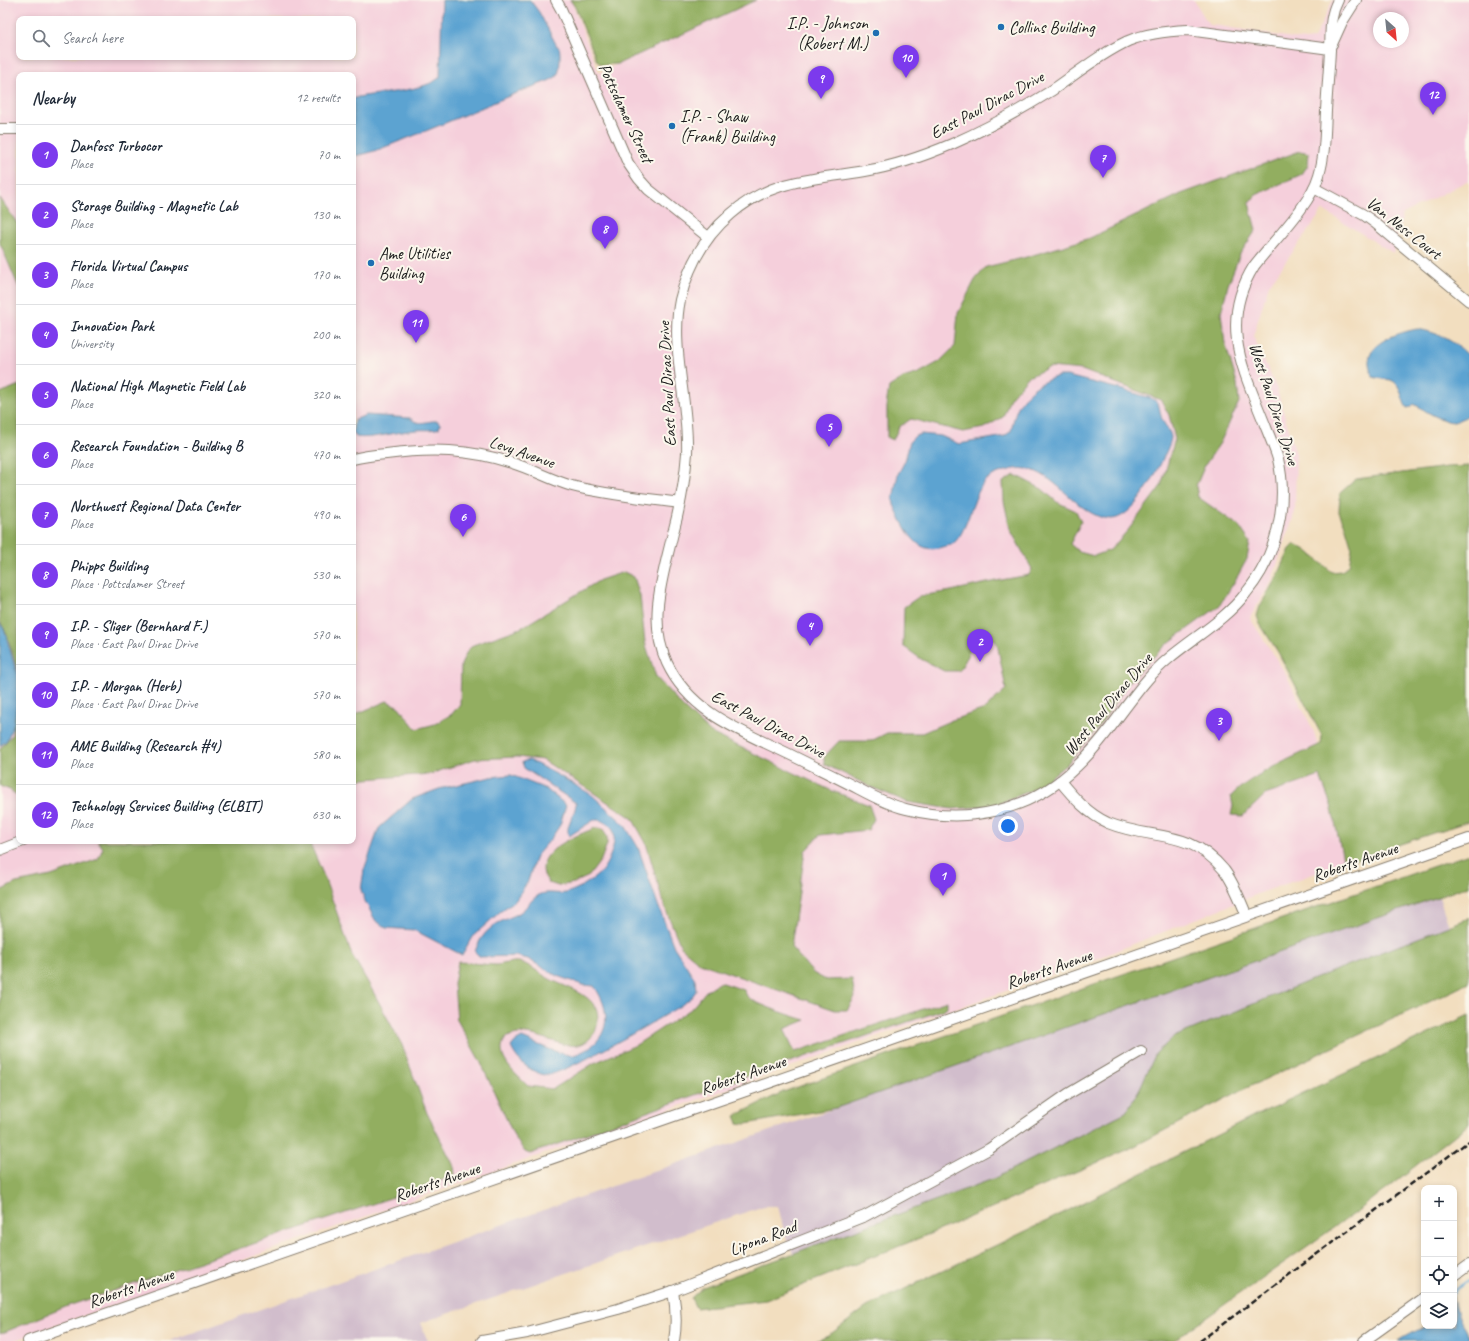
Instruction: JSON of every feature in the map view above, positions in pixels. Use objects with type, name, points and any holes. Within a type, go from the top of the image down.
[{"type":"street","name":"Pottsdamer Street","points":[[556,0],[628,163],[648,189],[708,237]]},
{"type":"street","name":"West Paul Dirac Drive","points":[[1060,781],[1086,757],[1161,664],[1220,620],[1236,606],[1258,577],[1269,557],[1276,537],[1280,515],[1282,495],[1280,473],[1277,457],[1243,368],[1235,335],[1235,319],[1238,301],[1247,276],[1301,208],[1314,188],[1319,175],[1324,146],[1330,25],[1332,13],[1338,0]]},
{"type":"street","points":[[1330,49],[1342,22],[1356,0]]},
{"type":"street","name":"East Paul Dirac Drive","points":[[1060,781],[1049,790],[1032,799],[1008,808],[974,815],[954,816],[931,814],[905,809],[876,797],[726,723],[706,710],[687,694],[669,666],[664,655],[658,626],[657,605],[660,585],[680,502],[687,451],[685,411],[678,347],[679,309],[686,281],[693,263],[708,237],[732,214],[746,203],[765,192],[783,185],[816,178],[862,172],[892,166],[919,158],[982,130],[1026,106],[1112,50],[1145,35],[1171,30],[1188,30],[1330,49]]},
{"type":"street","points":[[0,129],[16,129]]},
{"type":"street","name":"Van Ness Court","points":[[1314,188],[1364,215],[1375,223],[1469,301]]},
{"type":"street","name":"Levy Avenue","points":[[356,459],[424,450],[462,451],[487,455],[514,463],[555,480],[593,491],[680,502]]},
{"type":"street","points":[[1060,781],[1085,808],[1107,822],[1132,830],[1181,840],[1191,843],[1204,851],[1224,870],[1247,916]]},
{"type":"street","name":"Roberts Avenue","points":[[28,1341],[1031,993],[1469,839]]},
{"type":"street","points":[[0,850],[16,844]]},
{"type":"street","name":"Lipona Road","points":[[482,1341],[527,1333],[618,1309],[673,1291],[865,1216],[989,1149],[1068,1094],[1141,1051]]},
{"type":"street","points":[[1457,1274],[1469,1265]]},
{"type":"street","points":[[673,1291],[677,1328],[674,1341]]},
{"type":"street","points":[[1364,1341],[1421,1300]]},
{"type":"shaded area","points":[[0,0],[570,0],[599,73],[755,0],[1194,0],[1209,25],[1305,40],[1314,39],[1333,0],[1469,0],[1469,180],[1403,214],[1393,253],[1323,210],[1269,285],[1253,336],[1276,387],[1296,454],[1295,512],[1272,580],[1250,618],[1286,674],[1314,732],[1323,762],[1344,863],[1263,892],[1096,959],[13,1341],[0,1341]]},
{"type":"shaded area","points":[[1439,897],[1449,926],[1316,978],[1174,1037],[1126,1112],[993,1179],[793,1253],[784,1231],[778,1206],[764,1206],[420,1323],[428,1341],[169,1341]]},
{"type":"green space","points":[[570,0],[756,0],[618,64],[601,65],[597,61],[575,7]]},
{"type":"green space","points":[[1300,151],[1309,153],[1308,165],[1302,174],[1256,195],[1249,203],[1256,230],[1240,254],[1228,285],[1221,313],[1225,343],[1237,383],[1239,402],[1220,443],[1205,465],[1196,486],[1198,497],[1239,526],[1250,542],[1247,559],[1219,606],[1167,644],[1131,679],[1095,732],[1067,764],[1037,788],[993,806],[952,809],[907,802],[871,787],[824,764],[824,757],[839,741],[871,741],[887,733],[922,733],[952,720],[985,709],[1006,689],[997,643],[981,630],[973,633],[968,656],[959,671],[944,671],[921,659],[903,646],[904,607],[920,596],[1029,575],[1032,569],[1010,529],[1004,501],[1003,482],[1015,475],[1042,489],[1057,502],[1076,511],[1081,522],[1070,544],[1079,552],[1094,556],[1110,550],[1129,529],[1161,486],[1175,439],[1169,415],[1161,400],[1082,370],[1050,367],[1028,377],[1010,398],[1003,417],[984,428],[963,432],[911,419],[899,427],[893,440],[887,437],[887,400],[889,387],[903,378],[919,373],[939,362],[955,346],[958,313],[975,280],[986,267],[1023,258],[1090,238],[1181,194]]},
{"type":"green space","points":[[0,198],[16,222],[16,281],[0,243]]},
{"type":"green space","points":[[16,386],[16,665],[7,635],[0,621],[0,393]]},
{"type":"green space","points":[[1469,466],[1469,821],[1344,863],[1331,805],[1320,776],[1265,795],[1243,816],[1231,815],[1233,806],[1231,796],[1250,780],[1321,744],[1322,736],[1278,652],[1260,624],[1257,616],[1260,606],[1279,573],[1290,549],[1295,544],[1306,550],[1332,572],[1342,571],[1349,565],[1352,548],[1339,512],[1340,493],[1356,479],[1447,467]]},
{"type":"green space","points":[[624,572],[634,577],[640,596],[645,642],[656,677],[683,707],[711,733],[830,790],[869,805],[874,819],[868,830],[820,835],[805,851],[791,947],[813,973],[826,980],[852,979],[855,997],[847,1010],[835,1010],[700,963],[681,947],[664,905],[646,843],[632,818],[543,760],[517,757],[475,759],[430,774],[356,780],[356,714],[387,701],[399,707],[416,729],[435,724],[452,714],[460,704],[461,665],[467,651],[473,645],[521,628],[600,580]]},
{"type":"green space","points":[[16,713],[16,795],[10,790],[0,786],[0,749],[12,735]]},
{"type":"green space","points":[[595,828],[603,829],[607,837],[607,844],[601,860],[589,876],[574,883],[558,886],[549,883],[544,875],[543,866],[546,858],[552,851],[569,839]]},
{"type":"green space","points":[[100,844],[310,844],[323,874],[352,955],[402,1045],[427,1113],[454,1166],[455,1175],[68,1306],[0,1334],[0,891],[16,883],[51,876],[98,859],[103,848]]},
{"type":"green space","points":[[1469,854],[1469,886],[836,1108],[746,1124],[738,1123],[735,1116],[783,1092]]},
{"type":"green space","points":[[1469,918],[1469,983],[1238,1092],[1127,1150],[937,1231],[766,1300],[696,1308],[691,1298],[703,1287],[993,1179],[1126,1112],[1140,1088],[1156,1053],[1174,1037],[1316,978]]},
{"type":"green space","points":[[458,962],[497,965],[511,962],[523,963],[555,982],[579,992],[592,1002],[596,1009],[598,1023],[595,1032],[587,1041],[579,1045],[559,1043],[528,1034],[512,1035],[504,1041],[502,1054],[508,1066],[518,1077],[528,1086],[553,1089],[594,1063],[636,1045],[691,1009],[706,991],[720,982],[744,990],[747,996],[758,1003],[806,1020],[784,1029],[795,1052],[947,1001],[947,1007],[943,1010],[731,1082],[530,1154],[525,1152],[515,1138],[480,1061],[457,1020],[454,984]]},
{"type":"green space","points":[[1469,1015],[1469,1124],[1363,1207],[1173,1341],[816,1341],[828,1336],[867,1307],[1053,1218],[1265,1111]]},
{"type":"water","points":[[442,0],[530,0],[539,12],[557,46],[559,47],[559,70],[557,76],[549,81],[388,146],[356,156],[356,98],[402,91],[433,82],[440,77]]},
{"type":"water","points":[[1417,329],[1432,332],[1445,338],[1458,346],[1469,356],[1469,415],[1460,420],[1454,422],[1444,420],[1414,404],[1407,408],[1395,382],[1373,377],[1369,366],[1370,357],[1373,350],[1388,338]]},
{"type":"water","points":[[1058,376],[1067,376],[1128,391],[1150,398],[1158,404],[1162,419],[1170,433],[1171,438],[1153,479],[1134,506],[1118,518],[1110,519],[1097,516],[1074,500],[1052,481],[1040,474],[1028,469],[1014,469],[994,475],[984,482],[962,532],[953,544],[933,549],[924,547],[917,543],[906,529],[894,505],[893,499],[898,474],[905,461],[910,441],[915,436],[921,434],[941,436],[959,444],[1005,436],[1011,431],[1017,410],[1030,391],[1040,384]]},
{"type":"water","points":[[366,415],[410,418],[420,423],[438,421],[440,424],[439,428],[362,438],[356,437],[356,419]]},
{"type":"water","points":[[0,623],[4,629],[16,670],[16,709],[14,723],[7,740],[0,746]]},
{"type":"water","points":[[529,760],[592,795],[624,824],[638,847],[674,947],[695,979],[696,991],[691,998],[680,1006],[611,1046],[570,1067],[545,1075],[524,1065],[513,1052],[511,1047],[515,1042],[522,1038],[569,1055],[577,1054],[589,1048],[602,1035],[605,1027],[605,1011],[599,994],[594,986],[583,985],[557,976],[528,959],[516,956],[480,957],[475,952],[479,942],[489,930],[497,923],[522,911],[539,895],[546,893],[569,892],[597,876],[603,869],[612,852],[614,833],[612,828],[608,825],[600,820],[594,820],[569,836],[568,828],[576,803],[524,768],[522,762]]},
{"type":"water","points":[[511,775],[546,789],[566,805],[560,825],[550,840],[536,856],[528,881],[516,900],[501,911],[472,937],[462,955],[414,930],[386,928],[375,920],[361,890],[364,870],[379,828],[412,799],[439,789],[491,777]]},
{"type":"water","points":[[1457,1312],[1469,1337],[1469,1341],[1398,1341],[1421,1328],[1457,1329]]},
{"type":"waterway","points":[[1457,1288],[1469,1280]]},
{"type":"railway","points":[[1200,1341],[1469,1141]]},
{"type":"place","name":"Collins Building","points":[[1001,27]]},
{"type":"place","name":"I.P. - Johnson (Robert M.)","points":[[876,33]]},
{"type":"place","name":"I.P. - Morgan (Herb)","points":[[906,78]]},
{"type":"place","name":"I.P. - Sliger (Bernhard F.)","points":[[821,99]]},
{"type":"place","name":"Technology Services Building (ELBIT)","points":[[1433,115]]},
{"type":"place","name":"I.P. - Shaw (Frank) Building","points":[[672,126]]},
{"type":"place","name":"Northwest Regional Data Center","points":[[1103,178]]},
{"type":"place","name":"Phipps Building","points":[[605,249]]},
{"type":"place","name":"Ame Utilities Building","points":[[371,263]]},
{"type":"place","name":"AME Building (Research #4)","points":[[416,343]]},
{"type":"place","name":"National High Magnetic Field Lab","points":[[829,447]]},
{"type":"place","name":"Research Foundation - Building B","points":[[463,537]]},
{"type":"place","name":"Innovation Park","points":[[810,646]]},
{"type":"place","name":"Storage Building - Magnetic Lab","points":[[980,662]]},
{"type":"place","name":"Florida Virtual Campus","points":[[1219,741]]},
{"type":"place","name":"Danfoss Turbocor","points":[[943,896]]}]
